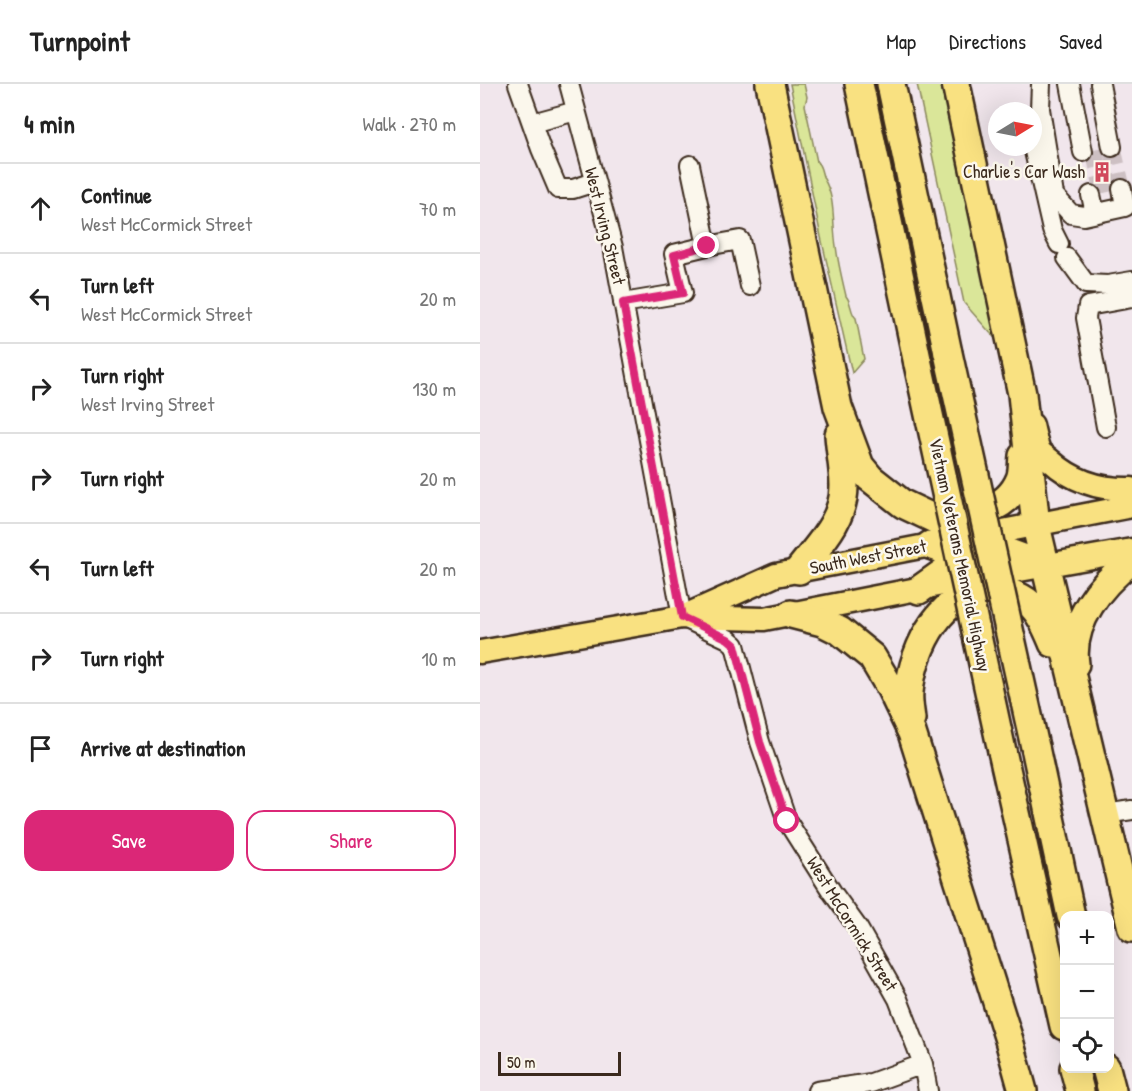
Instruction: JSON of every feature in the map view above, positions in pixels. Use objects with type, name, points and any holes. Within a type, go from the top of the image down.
[{"type":"highway","points":[[770,84],[838,406],[860,466],[896,500],[930,517],[979,554],[1033,607],[1046,627],[1073,685]]},
{"type":"highway","name":"Vietnam Veterans Memorial Highway","points":[[858,84],[1002,751],[1063,1019]]},
{"type":"highway","name":"Vietnam Veterans Memorial Highway","points":[[891,84],[1070,911]]},
{"type":"highway","points":[[962,92],[1022,394],[1026,427],[1029,527],[1044,566],[1132,928]]},
{"type":"highway","points":[[799,570],[831,531],[840,509],[844,486],[840,462],[838,406]]},
{"type":"highway","points":[[912,733],[908,694],[914,662],[933,623],[979,554],[1021,477],[1026,427]]},
{"type":"highway","points":[[930,517],[975,515],[995,506],[1011,495]]},
{"type":"highway","points":[[919,590],[1029,527]]},
{"type":"highway","points":[[930,545],[1044,566]]},
{"type":"highway","points":[[1087,742],[1073,651],[1074,641],[1098,592],[1132,560]]},
{"type":"highway","points":[[933,623],[953,603],[966,594],[977,591],[1004,591],[1033,607]]},
{"type":"highway","points":[[791,614],[822,622],[840,631],[872,657],[891,689],[912,733],[1023,1091]]},
{"type":"highway","points":[[1075,1073],[1080,1091]]},
{"type":"highway","points":[[1107,1073],[1112,1091]]},
{"type":"main road","points":[[1022,394],[1040,452],[1060,469],[1077,479],[1114,490],[1132,489]]},
{"type":"main road","points":[[1029,527],[1132,506]]},
{"type":"main road","name":"South West Street","points":[[682,617],[776,575],[930,545]]},
{"type":"main road","points":[[1044,566],[1132,550]]},
{"type":"main road","name":"South West Street","points":[[480,652],[682,617],[764,619],[919,590]]},
{"type":"street","points":[[518,84],[558,189],[573,189],[595,182]]},
{"type":"street","name":"West Irving Street","points":[[569,84],[613,248],[682,617]]},
{"type":"street","points":[[1029,102],[1041,84],[1040,102]]},
{"type":"street","points":[[1070,84],[1096,150]]},
{"type":"street","points":[[1082,84],[1096,150]]},
{"type":"street","points":[[1096,150],[1100,84]]},
{"type":"street","points":[[532,123],[576,111]]},
{"type":"street","points":[[1042,121],[1054,195],[1071,214],[1084,216],[1099,203],[1125,207],[1122,189]]},
{"type":"street","points":[[1035,156],[1052,230],[1063,251],[1086,284],[1108,285],[1132,281]]},
{"type":"street","points":[[690,165],[707,246]]},
{"type":"street","points":[[623,303],[683,293],[674,255],[740,240],[750,286]]},
{"type":"street","points":[[1106,427],[1086,318],[1088,306],[1132,298]]},
{"type":"street","name":"West McCormick Street","points":[[682,617],[728,639],[735,645],[760,742],[787,821],[858,928],[898,999],[923,1064],[928,1091]]},
{"type":"street","points":[[1105,814],[1132,810]]},
{"type":"street","points":[[817,1091],[871,1083],[883,1085],[923,1064]]},
{"type":"green space","points":[[790,84],[804,84],[807,97],[805,105],[817,162],[830,195],[840,271],[846,296],[856,318],[864,359],[852,373],[821,237]]},
{"type":"green space","points":[[917,84],[943,84],[1000,344],[964,303]]},
{"type":"tunnel","points":[[1112,147],[1122,189]]},
{"type":"tunnel","points":[[1094,150],[1104,193]]},
{"type":"place","name":"Charlie's Car Wash","points":[[1102,172]]},
{"type":"route","points":[[707,246],[674,255],[683,293],[623,303],[682,617],[728,639],[735,645],[760,742],[787,821]]}]
